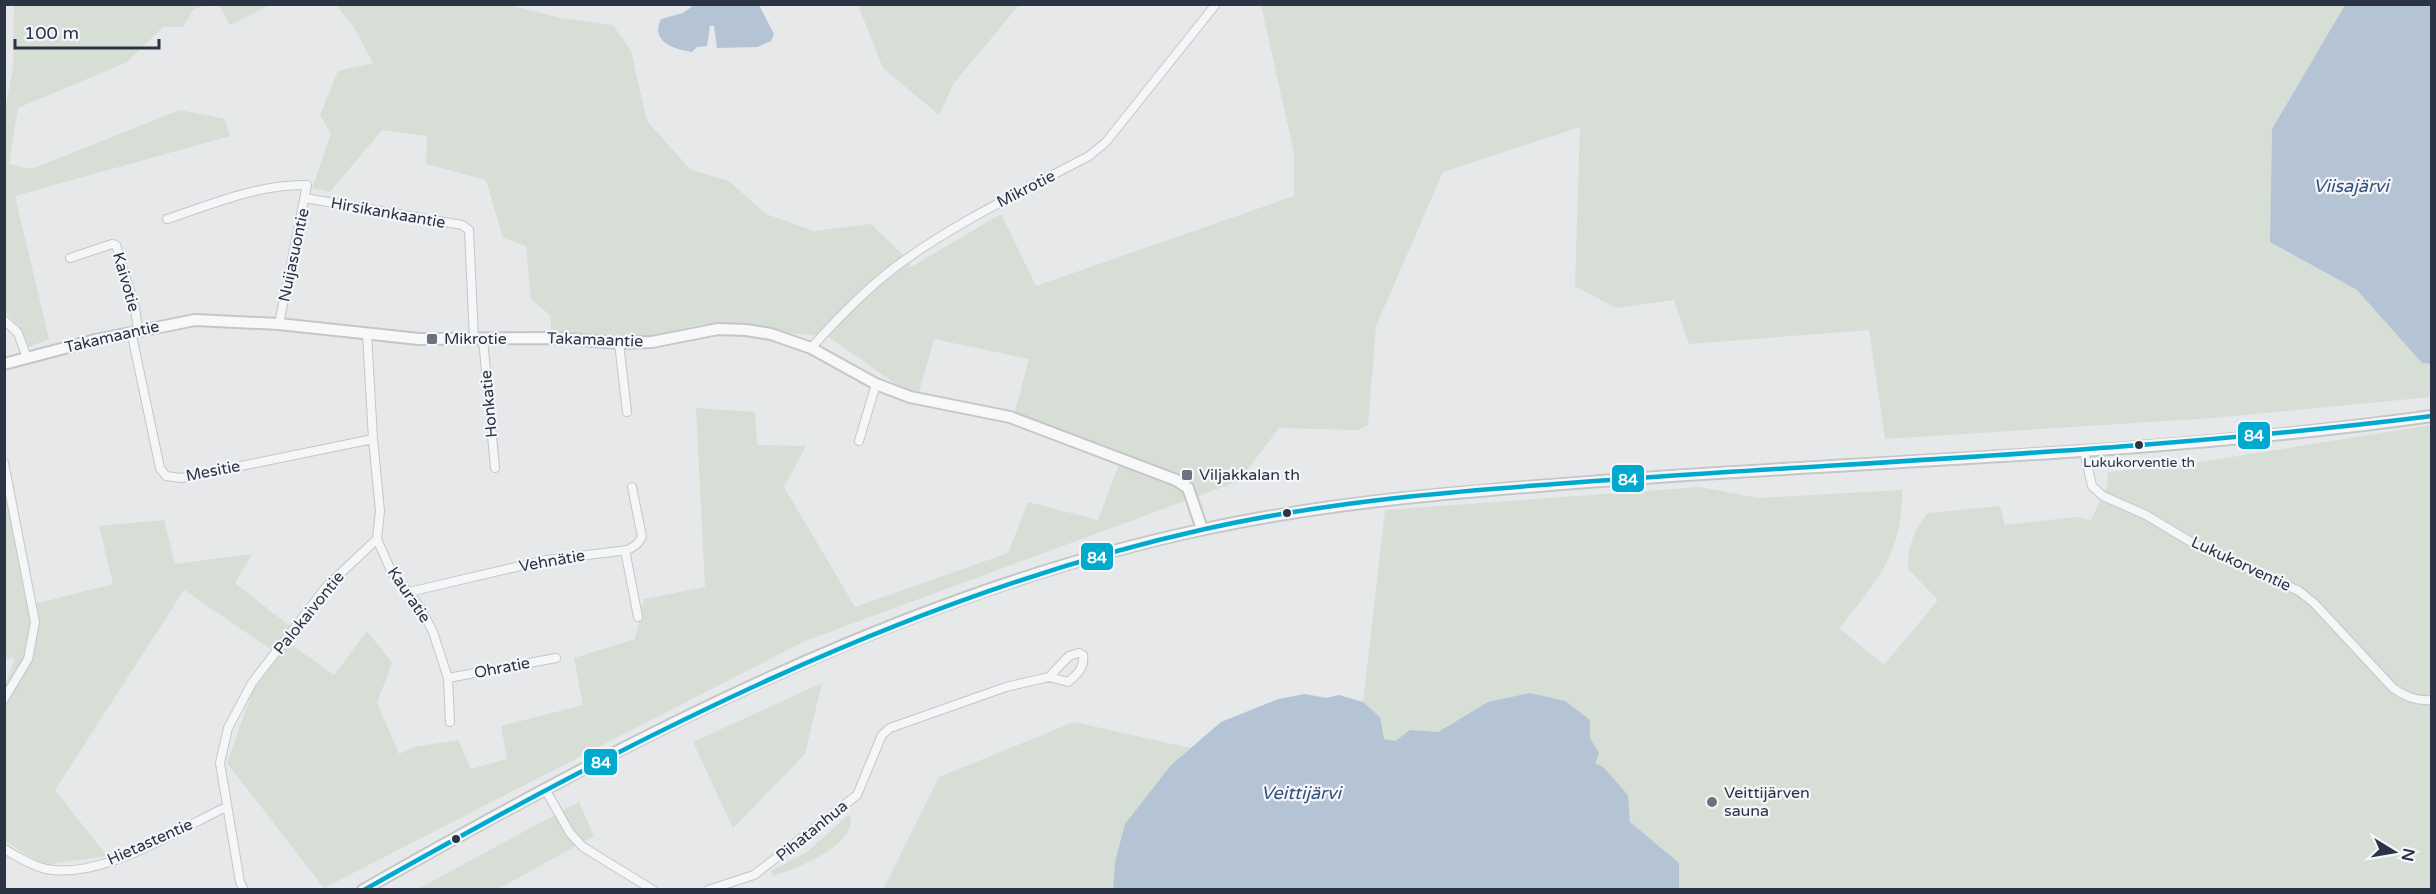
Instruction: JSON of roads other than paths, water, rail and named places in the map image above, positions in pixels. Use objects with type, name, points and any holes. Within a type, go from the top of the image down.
[{"type":"street","name":"Mikrotie","points":[[811,348],[844,311],[894,268],[953,228],[1089,156],[1106,142],[1215,4]]},
{"type":"street","name":"Nuijasuontie","points":[[167,219],[253,191],[307,185],[279,324]]},
{"type":"street","name":"Hirsikankaantie","points":[[305,198],[462,225],[469,230],[479,339]]},
{"type":"street","name":"Kaivotie","points":[[70,258],[112,244],[117,245],[135,308],[135,331]]},
{"type":"street","points":[[4,320],[18,333],[27,358]]},
{"type":"street","name":"Takamaantie","points":[[4,364],[135,331],[195,320],[279,324],[419,339],[556,338],[619,343],[652,342],[718,329],[771,334],[811,348],[876,384],[910,397],[1010,417],[1176,480],[1188,488],[1202,529]]},
{"type":"street","name":"Mesitie","points":[[135,331],[160,468],[166,476],[182,478],[372,439]]},
{"type":"street","points":[[367,334],[372,439],[380,511],[377,539]]},
{"type":"street","name":"Honkatie","points":[[479,339],[495,468]]},
{"type":"street","points":[[619,343],[627,412]]},
{"type":"street","points":[[859,441],[876,384]]},
{"type":"street","points":[[363,890],[545,789],[720,702],[887,627],[1117,549],[1202,529],[1466,492],[1692,474],[2195,443],[2432,416]]},
{"type":"street","name":"Lukukorventie","points":[[2084,451],[2091,486],[2103,496],[2146,515],[2226,560],[2299,591],[2393,688],[2420,701],[2432,700]]},
{"type":"street","points":[[4,463],[35,622],[28,659],[4,699]]},
{"type":"street","points":[[632,487],[642,537],[637,544],[625,550],[638,617]]},
{"type":"street","name":"Kauratie","points":[[377,539],[391,571],[409,592],[433,632],[448,678],[450,722]]},
{"type":"street","name":"Palokaivontie","points":[[244,890],[240,882],[226,807],[220,763],[222,743],[252,683],[326,587],[377,539]]},
{"type":"street","name":"Vehnätie","points":[[409,592],[546,560],[625,550]]},
{"type":"street","name":"Pihatanhua","points":[[708,890],[754,875],[857,795],[882,735],[890,728],[1006,687],[1049,677],[1068,682],[1083,666],[1083,655],[1079,652],[1069,656],[1049,677]]},
{"type":"street","name":"Ohratie","points":[[448,678],[556,658]]},
{"type":"street","points":[[545,789],[570,833],[584,847],[653,890]]},
{"type":"street","name":"Hietastentie","points":[[4,849],[43,869],[73,871],[116,861],[226,807]]},
{"type":"water","points":[[694,5],[759,5],[774,34],[771,41],[757,47],[717,48],[714,26],[710,26],[707,46],[697,47],[692,52],[671,46],[661,39],[659,33],[658,27],[661,19],[683,13]]},
{"type":"water","name":"Viisajärvi","points":[[2345,5],[2431,5],[2431,364],[2422,363],[2357,290],[2270,242],[2272,129]]},
{"type":"water","name":"Veittijärvi","points":[[1530,693],[1565,701],[1590,720],[1590,738],[1599,753],[1595,763],[1603,767],[1628,795],[1630,822],[1679,863],[1679,889],[1113,889],[1115,862],[1125,824],[1171,765],[1221,722],[1278,699],[1305,694],[1326,698],[1339,695],[1363,702],[1380,717],[1384,739],[1395,741],[1410,730],[1438,732],[1488,702]]},
{"type":"place","name":"Mikrotie","points":[[432,339]]},
{"type":"place","name":"Lukukorventie th","points":[[2139,445]]},
{"type":"place","name":"Viljakkalan th","points":[[1187,475]]},
{"type":"place","name":"Veittijärven sauna","points":[[1712,802]]}]
